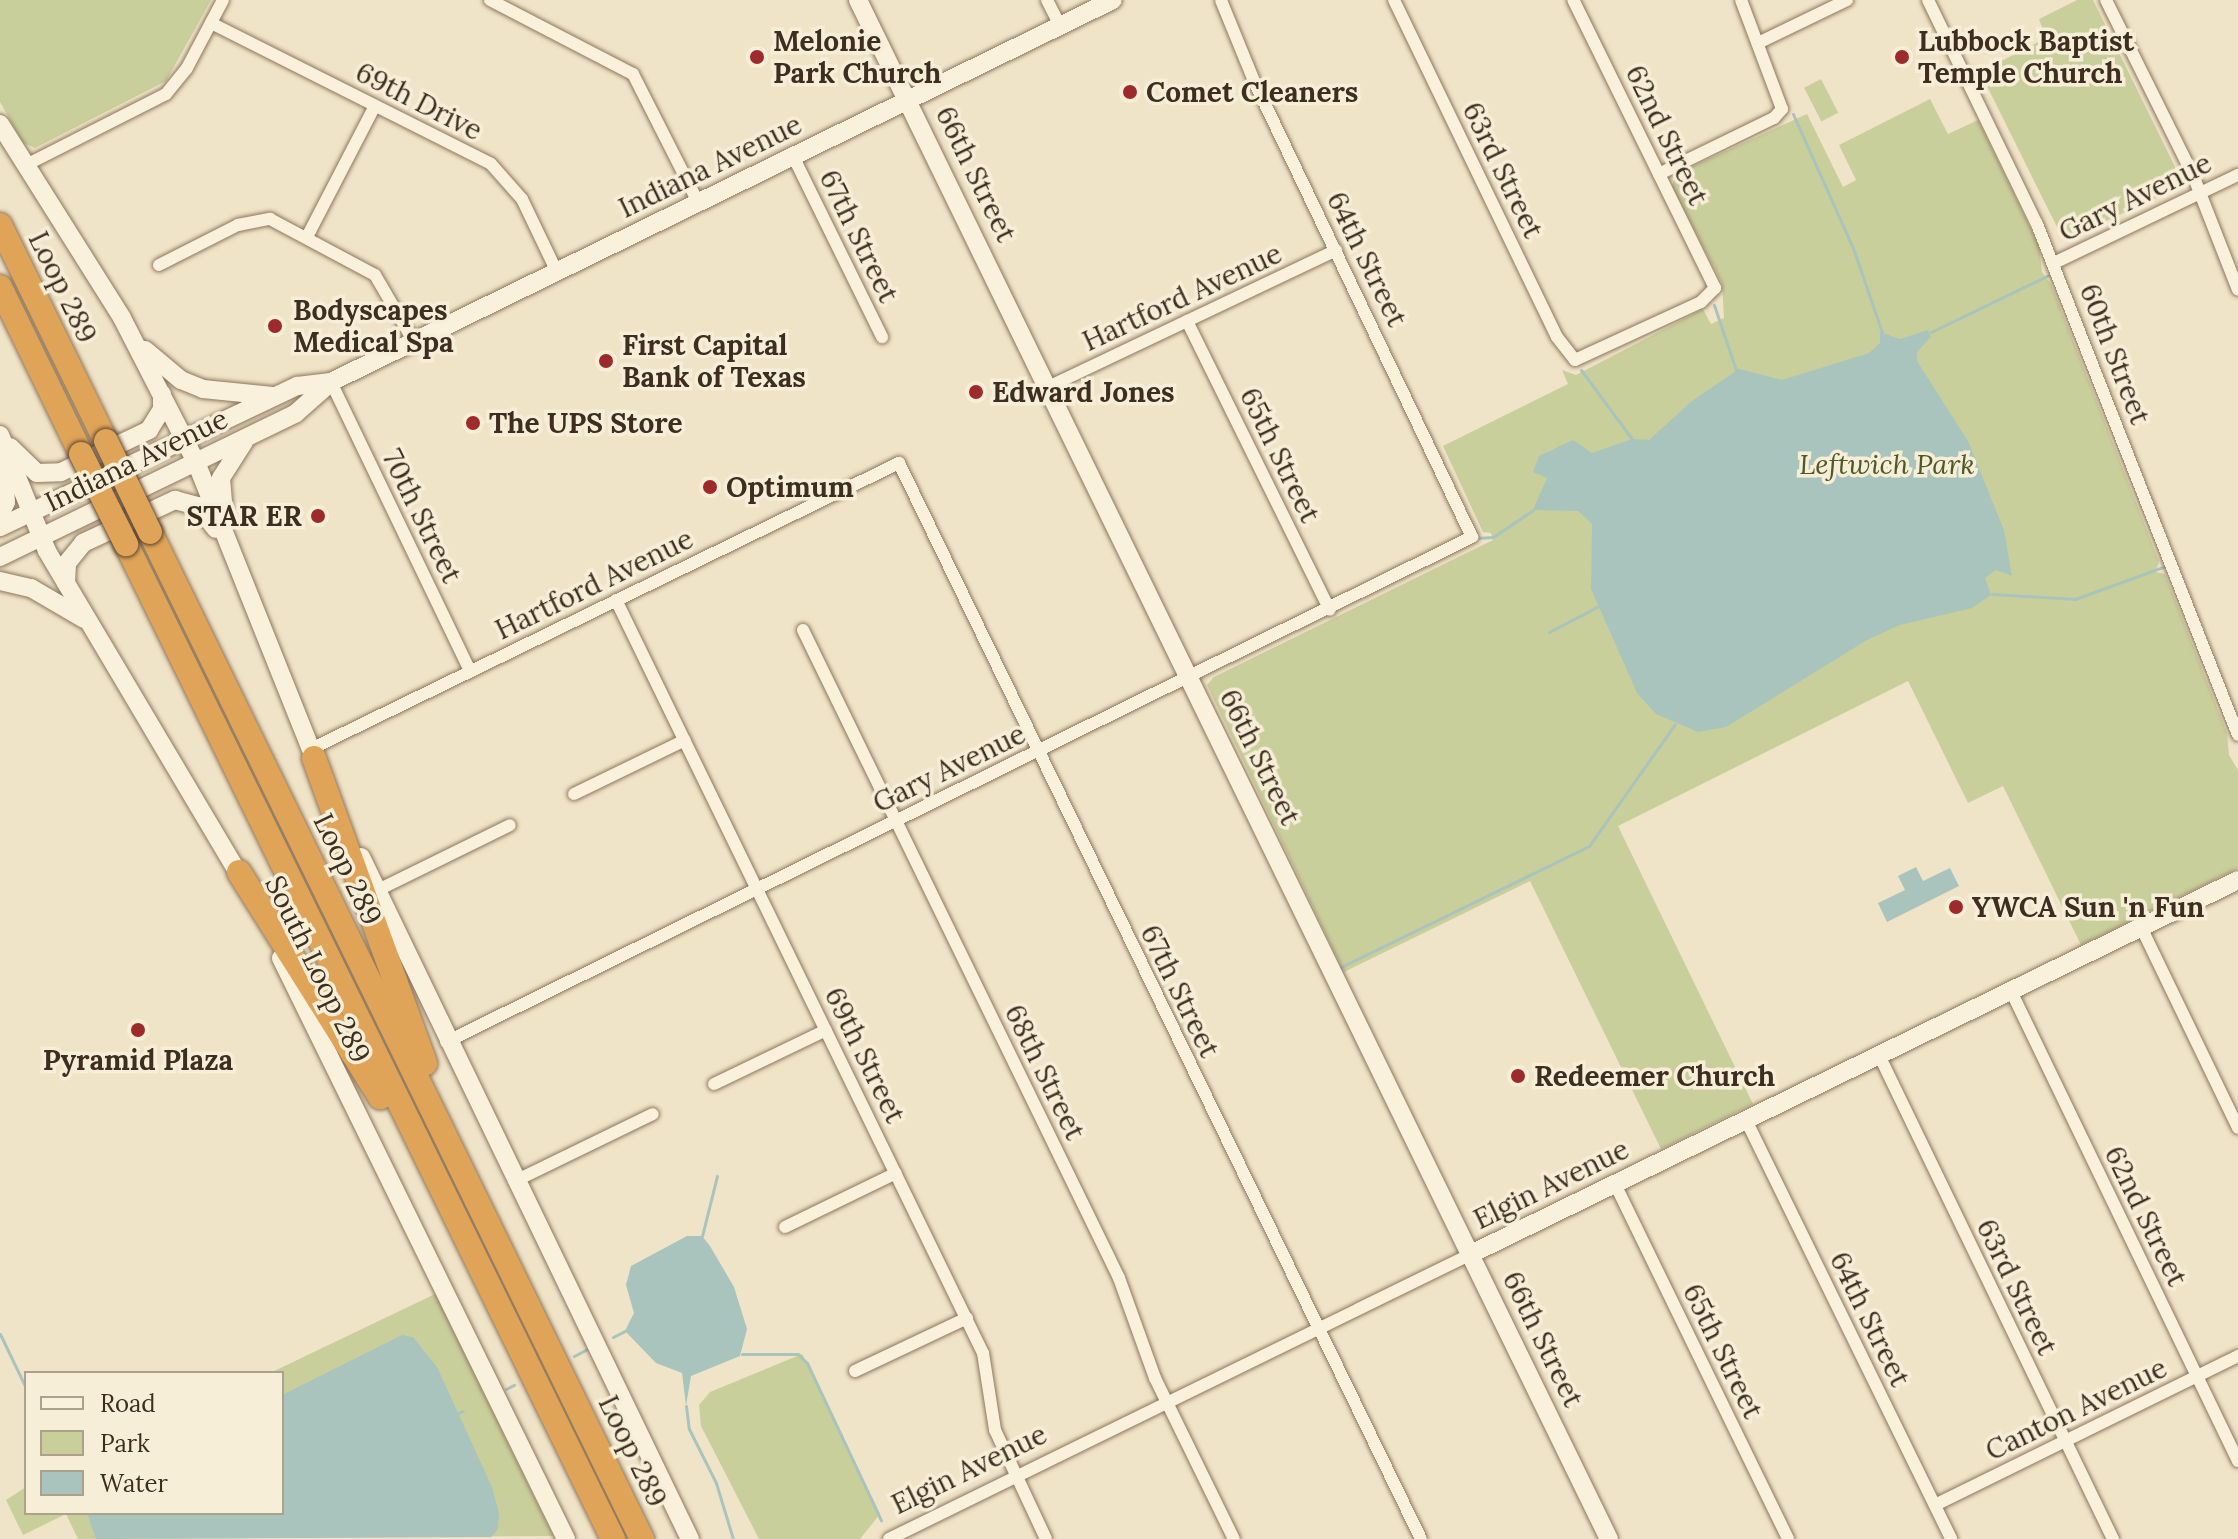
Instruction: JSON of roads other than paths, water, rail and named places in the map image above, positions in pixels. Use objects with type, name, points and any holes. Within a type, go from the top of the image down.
[{"type":"highway","name":"Loop 289","points":[[0,225],[642,1539]]},
{"type":"highway","name":"Loop 289","points":[[0,287],[613,1539]]},
{"type":"highway","points":[[313,754],[457,1160]]},
{"type":"highway","points":[[239,872],[353,1051],[517,1345]]},
{"type":"main road","name":"66th Street","points":[[858,0],[1609,1539]]},
{"type":"main road","name":"Indiana Avenue","points":[[0,527],[297,386],[331,382],[1113,0]]},
{"type":"main road","points":[[0,124],[122,318],[196,462],[313,754],[446,1042],[690,1539]]},
{"type":"main road","points":[[122,318],[159,365],[181,380],[224,395],[276,396]]},
{"type":"main road","name":"Indiana Avenue","points":[[0,557],[306,408],[331,382]]},
{"type":"main road","points":[[0,435],[37,473],[61,472],[149,430],[162,409],[162,394]]},
{"type":"main road","points":[[0,435],[6,502],[0,514]]},
{"type":"main road","name":"South Loop 289","points":[[0,435],[30,513],[66,585],[239,872],[566,1539]]},
{"type":"main road","points":[[230,548],[221,478],[249,437]]},
{"type":"main road","points":[[66,585],[67,563],[83,543],[175,500],[198,506],[230,548]]},
{"type":"main road","points":[[0,581],[31,588],[86,620]]},
{"type":"main road","name":"Elgin Avenue","points":[[1471,1254],[2238,880]]},
{"type":"street","points":[[24,166],[166,94],[181,79],[223,0]]},
{"type":"street","points":[[490,0],[633,74],[698,202]]},
{"type":"street","points":[[1047,0],[1060,26]]},
{"type":"street","name":"64th Street","points":[[1221,0],[1254,81],[1472,537]]},
{"type":"street","name":"63rd Street","points":[[1394,0],[1572,358],[1594,354],[1713,292]]},
{"type":"street","name":"62nd Street","points":[[1573,0],[1713,292]]},
{"type":"street","points":[[1659,174],[1774,118],[1782,104],[1741,0]]},
{"type":"street","points":[[1758,43],[1847,0]]},
{"type":"street","name":"60th Street","points":[[1928,0],[2054,263],[2238,735]]},
{"type":"street","points":[[2106,0],[2200,193],[2238,290]]},
{"type":"street","name":"69th Drive","points":[[211,23],[503,174],[522,199],[557,272]]},
{"type":"street","points":[[308,235],[375,106]]},
{"type":"street","name":"67th Street","points":[[793,156],[882,337]]},
{"type":"street","name":"Gary Avenue","points":[[2054,263],[2238,175]]},
{"type":"street","points":[[159,265],[252,220],[270,219],[308,235],[375,275],[414,342]]},
{"type":"street","name":"Hartford Avenue","points":[[1048,387],[1336,250]]},
{"type":"street","name":"65th Street","points":[[1187,321],[1330,610]]},
{"type":"street","name":"70th Street","points":[[331,382],[470,671]]},
{"type":"street","name":"Hartford Avenue","points":[[313,754],[470,671],[899,463]]},
{"type":"street","name":"67th Street","points":[[899,463],[1421,1539]]},
{"type":"street","name":"Gary Avenue","points":[[446,1042],[1330,610],[1472,537]]},
{"type":"street","name":"69th Street","points":[[616,600],[967,1318],[986,1361],[995,1430],[1046,1539]]},
{"type":"street","name":"68th Street","points":[[803,630],[1119,1278],[1167,1403],[1234,1539]]},
{"type":"street","points":[[574,794],[685,740]]},
{"type":"street","points":[[376,891],[510,825]]},
{"type":"street","points":[[2141,927],[2238,1128]]},
{"type":"street","name":"62nd Street","points":[[2011,991],[2238,1461]]},
{"type":"street","points":[[714,1084],[826,1030]]},
{"type":"street","name":"63rd Street","points":[[1879,1055],[2113,1539]]},
{"type":"street","points":[[515,1181],[653,1114]]},
{"type":"street","name":"64th Street","points":[[1746,1120],[1951,1539]]},
{"type":"street","points":[[785,1227],[896,1173]]},
{"type":"street","name":"65th Street","points":[[1615,1184],[1788,1539]]},
{"type":"street","name":"Elgin Avenue","points":[[889,1539],[1471,1254]]},
{"type":"street","points":[[855,1371],[967,1318]]},
{"type":"street","name":"Canton Avenue","points":[[1935,1505],[2238,1356]]},
{"type":"water","points":[[1928,330],[1931,337],[1917,352],[1917,361],[1968,441],[2004,530],[2012,576],[1996,570],[1985,578],[1991,595],[1972,608],[1900,625],[1867,640],[1726,727],[1698,732],[1656,714],[1637,693],[1591,589],[1592,524],[1578,511],[1533,510],[1547,478],[1533,472],[1539,456],[1573,440],[1592,453],[1632,439],[1649,440],[1692,401],[1739,369],[1782,380],[1869,353],[1880,343],[1880,332],[1900,339]]},
{"type":"water","points":[[1916,867],[1923,881],[1950,868],[1959,886],[1887,922],[1878,903],[1905,890],[1898,876]]},
{"type":"water","points":[[687,1236],[702,1236],[710,1246],[734,1287],[747,1329],[740,1356],[691,1376],[686,1406],[682,1373],[656,1363],[625,1331],[634,1313],[626,1285],[631,1266]]},
{"type":"water","points":[[402,1335],[413,1337],[437,1367],[492,1487],[499,1513],[498,1529],[491,1537],[96,1539],[88,1515],[284,1515],[284,1394]]},
{"type":"waterway","points":[[1793,114],[1853,248],[1882,332]]},
{"type":"waterway","points":[[1931,332],[2049,275]]},
{"type":"waterway","points":[[1714,305],[1736,370]]},
{"type":"waterway","points":[[1581,370],[1632,439]]},
{"type":"waterway","points":[[1477,538],[1493,537],[1533,510]]},
{"type":"waterway","points":[[1992,594],[2075,599],[2163,567]]},
{"type":"waterway","points":[[1549,632],[1599,606]]},
{"type":"waterway","points":[[1341,967],[1589,846],[1675,724]]},
{"type":"waterway","points":[[702,1236],[717,1176]]},
{"type":"waterway","points":[[613,1337],[625,1331]]},
{"type":"waterway","points":[[0,1334],[24,1384]]},
{"type":"waterway","points":[[574,1356],[587,1349]]},
{"type":"waterway","points":[[742,1354],[798,1354],[807,1363],[881,1520]]},
{"type":"waterway","points":[[506,1389],[514,1385]]},
{"type":"waterway","points":[[686,1406],[689,1429],[716,1483],[733,1539]]},
{"type":"waterway","points":[[458,1413],[463,1411]]},
{"type":"place","name":"Melonie Park Church","points":[[757,57]]},
{"type":"place","name":"Lubbock Baptist Temple Church","points":[[1902,57]]},
{"type":"place","name":"Comet Cleaners","points":[[1130,92]]},
{"type":"place","name":"Bodyscapes Medical Spa","points":[[275,326]]},
{"type":"place","name":"First Capital Bank of Texas","points":[[606,361]]},
{"type":"place","name":"Edward Jones","points":[[976,392]]},
{"type":"place","name":"The UPS Store","points":[[473,423]]},
{"type":"place","name":"Optimum","points":[[710,487]]},
{"type":"place","name":"STAR ER","points":[[318,516]]},
{"type":"place","name":"YWCA Sun 'n Fun","points":[[1956,907]]},
{"type":"place","name":"Pyramid Plaza","points":[[138,1030]]},
{"type":"place","name":"Redeemer Church","points":[[1518,1076]]},
{"type":"park label","name":"Leftwich Park","points":[[1887,464]]}]
